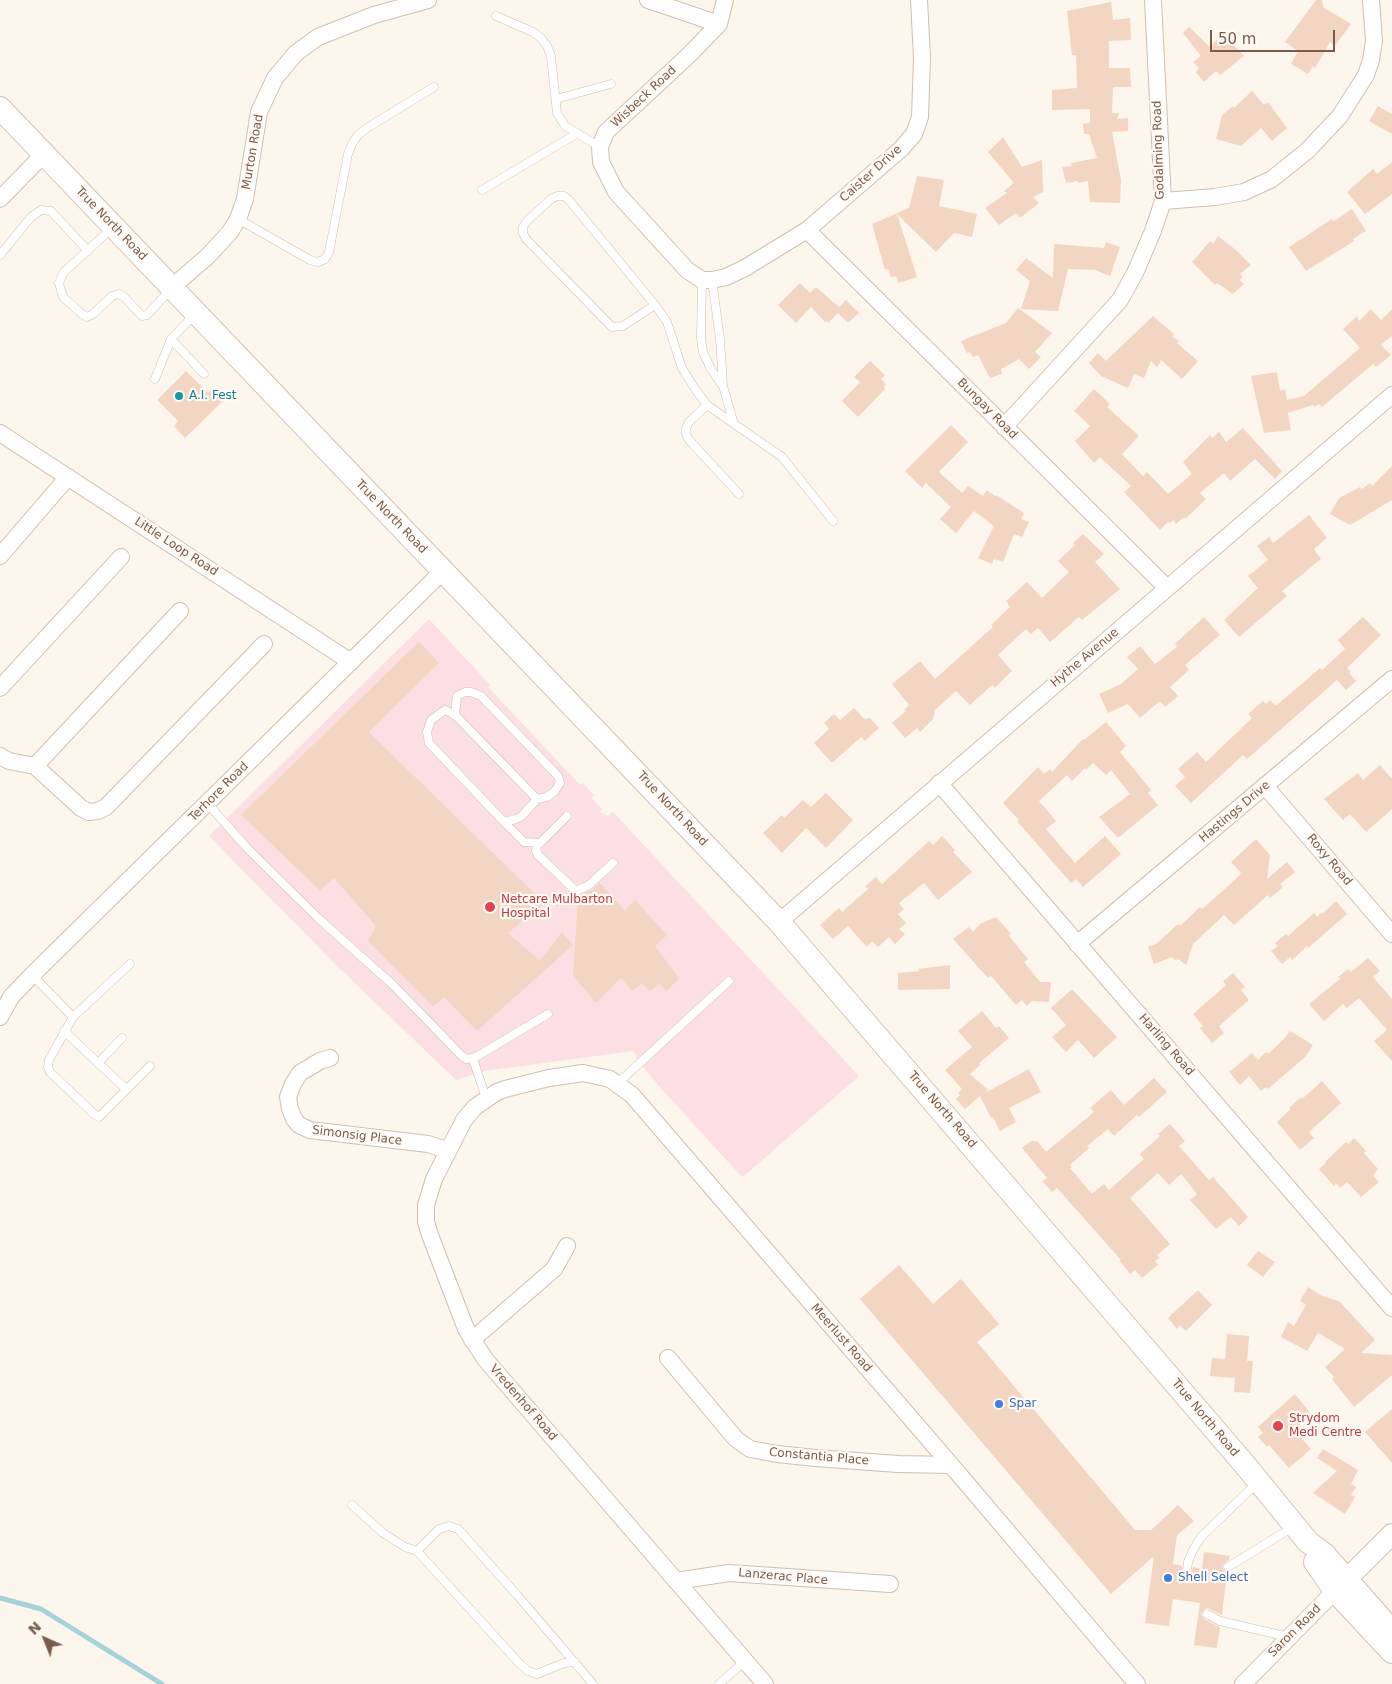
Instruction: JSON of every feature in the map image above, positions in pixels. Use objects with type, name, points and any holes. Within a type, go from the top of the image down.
[{"type":"main road","name":"True North Road","points":[[0,108],[779,922],[993,1170],[1301,1534],[1324,1554],[1341,1585],[1392,1652]]},
{"type":"main road","name":"True North Road","points":[[1341,1585],[1392,1631]]},
{"type":"street","name":"Murton Road","points":[[172,287],[219,244],[238,219],[245,199],[258,112],[275,78],[296,53],[318,37],[374,15],[428,0]]},
{"type":"street","points":[[648,0],[719,24]]},
{"type":"street","name":"Wisbeck Road","points":[[600,147],[606,132],[690,54],[719,24],[725,0]]},
{"type":"street","name":"Caister Drive","points":[[707,280],[726,276],[745,268],[807,230],[901,149],[914,134],[920,116],[922,58],[919,0]]},
{"type":"street","name":"Godalming Road","points":[[1004,427],[1120,300],[1142,258],[1163,201],[1153,0]]},
{"type":"street","points":[[1163,201],[1215,197],[1244,192],[1272,179],[1307,151],[1340,116],[1366,75],[1374,41],[1371,0]]},
{"type":"street","points":[[600,147],[601,162],[616,192],[687,270],[707,280]]},
{"type":"street","points":[[0,199],[44,154]]},
{"type":"street","name":"Bungay Road","points":[[807,230],[1167,588]]},
{"type":"street","name":"Hythe Avenue","points":[[779,922],[938,783],[1392,395]]},
{"type":"street","name":"Little Loop Road","points":[[0,433],[351,662]]},
{"type":"street","points":[[0,556],[68,477]]},
{"type":"street","points":[[0,688],[121,557]]},
{"type":"street","name":"Terhore Road","points":[[0,1017],[11,998],[32,975],[443,571]]},
{"type":"street","points":[[35,766],[180,611]]},
{"type":"street","points":[[0,756],[9,761],[35,766],[81,808],[89,812],[98,811],[106,807],[264,644]]},
{"type":"street","name":"Hastings Drive","points":[[1077,944],[1392,679]]},
{"type":"street","name":"Harling Road","points":[[938,783],[1392,1308]]},
{"type":"street","name":"Roxy Road","points":[[1265,786],[1392,934]]},
{"type":"street","name":"Simonsig Place","points":[[330,1058],[320,1061],[300,1073],[292,1084],[288,1097],[290,1109],[299,1125],[310,1130],[428,1144],[447,1150]]},
{"type":"street","name":"Meerlust Road","points":[[505,1089],[549,1078],[583,1073],[604,1077],[618,1083],[632,1096],[951,1465],[1137,1684]]},
{"type":"street","name":"Vredenhof Road","points":[[505,1089],[486,1098],[468,1114],[447,1150],[429,1191],[426,1205],[426,1222],[459,1314],[472,1340],[492,1367],[765,1684]]},
{"type":"street","points":[[472,1340],[554,1268],[567,1246]]},
{"type":"street","name":"Constantia Place","points":[[668,1358],[736,1439],[750,1448],[777,1454],[816,1458],[898,1464],[951,1465]]},
{"type":"street","points":[[1341,1585],[1392,1534]]},
{"type":"street","name":"Lanzerac Place","points":[[676,1580],[729,1573],[890,1584]]},
{"type":"street","name":"Saron Road","points":[[1243,1684],[1341,1585]]},
{"type":"lane","points":[[496,16],[533,32],[541,38],[551,56],[557,113],[565,126],[600,147]]},
{"type":"lane","points":[[556,99],[611,84]]},
{"type":"lane","points":[[238,219],[310,260],[318,262],[325,259],[329,252],[348,154],[352,144],[358,135],[367,128],[434,88]]},
{"type":"lane","points":[[482,190],[576,134]]},
{"type":"lane","points":[[655,305],[623,326],[612,328],[526,239],[523,227],[551,199],[557,196],[564,196],[569,200],[655,305],[666,322],[682,368],[707,405],[733,421],[782,457],[833,521]]},
{"type":"lane","points":[[0,255],[31,218],[41,210],[50,211],[88,251]]},
{"type":"lane","points":[[114,226],[64,272],[59,283],[63,297],[87,317],[93,314],[112,296],[119,294],[142,316],[147,315],[172,287]]},
{"type":"lane","points":[[707,280],[720,339],[723,386],[733,421]]},
{"type":"lane","points":[[707,280],[701,338],[703,352],[711,369],[723,386]]},
{"type":"lane","points":[[155,379],[171,339],[197,313]]},
{"type":"lane","points":[[171,339],[204,374]]},
{"type":"lane","points":[[707,405],[689,422],[686,434],[689,440],[739,494]]},
{"type":"lane","points":[[455,715],[457,696],[466,692],[482,696],[558,776],[560,783],[555,791],[547,797],[537,799],[522,816],[504,822]]},
{"type":"lane","points":[[537,799],[455,715],[445,710],[431,720],[427,732],[429,743],[524,842],[540,843]]},
{"type":"lane","points":[[207,803],[248,849],[318,918],[392,984],[462,1056],[473,1059],[548,1014]]},
{"type":"lane","points":[[567,816],[540,843],[536,848],[536,852],[575,891],[579,891],[589,885],[613,863]]},
{"type":"lane","points":[[130,964],[73,1017],[49,1060],[50,1072],[99,1117],[150,1066]]},
{"type":"lane","points":[[32,975],[73,1017]]},
{"type":"lane","points":[[618,1083],[729,981]]},
{"type":"lane","points":[[64,1031],[126,1089]]},
{"type":"lane","points":[[98,1063],[122,1038]]},
{"type":"lane","points":[[473,1059],[486,1098]]},
{"type":"lane","points":[[1188,1570],[1188,1562],[1201,1537],[1258,1481]]},
{"type":"lane","points":[[352,1505],[383,1534],[416,1551],[528,1672],[537,1674],[564,1663],[575,1662]]},
{"type":"lane","points":[[416,1551],[439,1529],[449,1526],[458,1529],[593,1684]]},
{"type":"lane","points":[[1228,1567],[1301,1534]]},
{"type":"lane","points":[[1207,1614],[1220,1621],[1289,1637]]},
{"type":"lane","points":[[720,1684],[745,1661]]},
{"type":"shaded area","name":"Netcare Mulbarton Hospital","points":[[429,619],[490,685],[488,687],[580,785],[583,783],[594,795],[591,798],[602,809],[600,812],[608,816],[613,812],[859,1076],[744,1176],[741,1176],[659,1086],[636,1058],[637,1055],[633,1051],[485,1071],[456,1080],[336,965],[209,836]]},
{"type":"building","points":[[1316,0],[1322,0],[1323,7],[1351,24],[1335,46],[1330,42],[1315,68],[1313,66],[1308,74],[1291,64],[1298,51],[1285,42]]},
{"type":"building","points":[[1111,2],[1113,20],[1130,18],[1131,40],[1109,41],[1109,68],[1130,68],[1131,87],[1113,87],[1112,113],[1119,113],[1117,119],[1128,118],[1128,131],[1112,132],[1121,180],[1120,203],[1090,202],[1088,181],[1066,183],[1062,167],[1072,166],[1071,163],[1097,158],[1089,134],[1084,134],[1083,124],[1090,123],[1090,109],[1052,110],[1052,90],[1077,88],[1076,55],[1072,55],[1067,11]]},
{"type":"building","points":[[1189,27],[1210,47],[1223,33],[1244,56],[1220,75],[1216,71],[1204,82],[1196,72],[1199,68],[1193,62],[1201,56],[1183,33]]},
{"type":"building","points":[[1252,91],[1264,105],[1268,102],[1287,128],[1272,141],[1261,128],[1241,146],[1216,139],[1222,115],[1233,106],[1234,108]]},
{"type":"building","points":[[1378,106],[1392,114],[1392,134],[1369,121]]},
{"type":"building","points":[[1003,137],[1022,167],[1042,160],[1043,192],[1033,197],[1039,203],[1020,218],[1016,213],[999,225],[985,208],[1007,193],[1004,191],[1014,183],[988,152]]},
{"type":"building","points":[[1392,162],[1392,194],[1365,214],[1347,192],[1373,169],[1377,174]]},
{"type":"building","points":[[917,176],[944,180],[939,206],[977,214],[972,237],[954,233],[936,252],[897,214],[917,277],[898,283],[896,276],[891,277],[888,269],[885,270],[872,224],[909,208]]},
{"type":"building","points":[[1352,209],[1366,231],[1353,239],[1354,241],[1306,271],[1289,247],[1332,219],[1334,221]]},
{"type":"building","points":[[1218,236],[1251,265],[1240,274],[1243,277],[1239,280],[1244,284],[1233,294],[1217,283],[1215,285],[1192,262],[1210,241],[1213,244]]},
{"type":"building","points":[[1106,242],[1120,247],[1110,276],[1095,270],[1068,269],[1058,311],[1021,309],[1030,281],[1016,270],[1026,258],[1053,278],[1054,244],[1104,248]]},
{"type":"building","points":[[800,283],[810,293],[816,287],[839,307],[846,300],[859,313],[848,323],[838,313],[828,323],[811,307],[796,323],[778,305]]},
{"type":"building","points":[[1018,308],[1052,333],[1035,352],[1041,357],[1029,369],[1019,359],[1001,369],[1002,374],[990,378],[978,355],[973,357],[970,352],[967,353],[961,341],[1006,323]]},
{"type":"building","points":[[1371,309],[1381,320],[1392,309],[1392,336],[1381,345],[1391,355],[1376,367],[1373,364],[1322,407],[1319,404],[1315,407],[1313,405],[1288,413],[1291,430],[1264,433],[1251,376],[1277,372],[1280,391],[1285,389],[1287,400],[1304,396],[1360,348],[1343,329],[1357,316],[1359,321]]},
{"type":"building","points":[[1153,316],[1174,334],[1172,337],[1179,341],[1177,343],[1198,361],[1182,379],[1161,360],[1157,367],[1151,361],[1144,378],[1134,374],[1128,388],[1101,376],[1089,363],[1098,353],[1106,361]]},
{"type":"building","points":[[870,361],[885,375],[881,379],[886,384],[885,389],[858,417],[842,401],[860,382],[854,377]]},
{"type":"building","points":[[186,371],[208,393],[213,388],[224,400],[185,438],[174,426],[178,421],[157,400]]},
{"type":"building","points":[[1094,389],[1110,404],[1107,407],[1139,436],[1122,454],[1143,476],[1147,472],[1168,494],[1192,474],[1183,462],[1210,435],[1212,438],[1219,432],[1226,442],[1243,428],[1282,471],[1275,479],[1255,459],[1230,481],[1224,473],[1200,493],[1206,499],[1185,519],[1184,517],[1176,524],[1173,520],[1170,523],[1168,522],[1160,530],[1124,492],[1131,486],[1100,457],[1094,463],[1075,441],[1090,426],[1074,411]]},
{"type":"building","points":[[951,425],[968,442],[939,472],[962,493],[968,486],[983,496],[987,490],[996,495],[1024,513],[1021,519],[1029,522],[1022,537],[1014,534],[1003,562],[994,559],[992,564],[978,558],[994,526],[974,511],[956,533],[940,519],[951,507],[926,483],[922,488],[905,471]]},
{"type":"building","points":[[1392,466],[1392,500],[1350,525],[1330,514],[1339,498],[1360,487],[1362,489],[1370,483],[1372,486]]},
{"type":"building","points":[[1309,515],[1327,538],[1314,549],[1321,559],[1282,591],[1287,596],[1239,637],[1224,620],[1258,588],[1248,576],[1268,560],[1257,546],[1269,537],[1273,543]]},
{"type":"building","points":[[1083,534],[1104,554],[1095,562],[1120,589],[1082,620],[1079,617],[1050,642],[1038,628],[1031,634],[1026,629],[998,655],[1012,671],[995,688],[992,685],[970,705],[956,691],[935,710],[933,719],[920,732],[917,728],[905,738],[892,723],[906,711],[904,710],[909,705],[892,684],[920,661],[935,679],[993,627],[991,625],[1010,607],[1006,601],[1027,582],[1042,598],[1069,572],[1058,561],[1075,545],[1073,543]]},
{"type":"building","points":[[1204,617],[1220,635],[1185,665],[1189,670],[1170,687],[1178,696],[1165,707],[1160,701],[1140,718],[1128,704],[1108,713],[1099,694],[1121,684],[1138,669],[1127,657],[1140,646],[1155,664],[1177,647],[1175,644]]},
{"type":"building","points":[[1363,617],[1381,635],[1347,668],[1356,681],[1346,690],[1337,680],[1247,759],[1243,755],[1191,803],[1175,786],[1185,777],[1178,769],[1197,752],[1206,762],[1252,718],[1248,714],[1263,701],[1266,704],[1270,700],[1276,706],[1320,668],[1322,670],[1345,649],[1338,640]]},
{"type":"building","points":[[419,642],[439,663],[369,732],[544,903],[508,933],[540,961],[562,932],[573,945],[477,1031],[444,997],[433,1007],[368,941],[376,926],[334,878],[320,890],[241,815]]},
{"type":"building","points":[[854,708],[864,719],[870,718],[879,728],[865,741],[861,737],[832,763],[814,743],[829,729],[824,723],[834,714],[840,720]]},
{"type":"building","points":[[1106,722],[1126,746],[1120,752],[1151,790],[1148,793],[1158,805],[1118,838],[1099,817],[1130,794],[1111,770],[1106,775],[1093,763],[1072,781],[1067,775],[1039,801],[1056,821],[1046,829],[1075,863],[1105,836],[1121,854],[1083,887],[1076,879],[1071,883],[1003,803],[1038,767],[1044,774],[1050,769],[1052,772],[1083,739]]},
{"type":"building","points":[[1380,765],[1392,779],[1392,809],[1366,832],[1350,814],[1343,820],[1324,799],[1358,773],[1363,780]]},
{"type":"building","points":[[826,793],[853,820],[826,848],[806,828],[782,853],[763,833],[782,815],[784,818],[803,800],[811,807]]},
{"type":"building","points":[[942,836],[955,850],[953,852],[972,872],[938,900],[924,883],[899,903],[904,909],[898,914],[906,923],[899,929],[905,934],[895,944],[889,937],[878,947],[872,941],[867,947],[848,926],[833,939],[820,925],[839,908],[842,912],[868,889],[865,886],[876,877],[882,884],[929,841],[933,845]]},
{"type":"building","points":[[1256,839],[1270,855],[1267,879],[1287,862],[1295,872],[1280,884],[1283,887],[1270,898],[1268,895],[1234,925],[1224,915],[1193,944],[1186,965],[1172,957],[1154,964],[1148,947],[1156,944],[1178,924],[1180,926],[1200,907],[1202,909],[1235,880],[1241,873],[1231,862]]},
{"type":"building","points":[[600,883],[625,911],[635,900],[667,935],[655,946],[679,978],[666,992],[660,983],[650,991],[642,983],[632,991],[621,978],[596,1003],[573,975],[578,900],[580,895],[592,890]]},
{"type":"building","points":[[1336,901],[1347,914],[1308,948],[1307,946],[1292,960],[1290,957],[1282,964],[1271,951],[1278,946],[1275,943],[1286,934],[1288,936],[1314,913],[1317,917],[1322,912],[1322,914]]},
{"type":"building","points":[[996,917],[1011,934],[1009,936],[1028,959],[1024,962],[1040,982],[1051,982],[1049,1002],[1032,1001],[1027,1006],[1022,1000],[1016,1005],[991,976],[988,978],[953,939],[969,927],[973,932],[980,924]]},
{"type":"building","points":[[1368,958],[1380,971],[1373,977],[1392,999],[1392,1061],[1374,1041],[1387,1030],[1359,998],[1347,1008],[1343,1004],[1324,1021],[1309,1004],[1340,979],[1338,977],[1348,969],[1351,972]]},
{"type":"building","points":[[950,965],[950,989],[898,990],[898,973]]},
{"type":"building","points":[[1233,973],[1245,987],[1241,990],[1249,1000],[1219,1026],[1224,1033],[1212,1043],[1200,1028],[1203,1026],[1193,1014],[1226,985],[1223,981]]},
{"type":"building","points":[[1072,989],[1117,1037],[1094,1058],[1078,1040],[1066,1052],[1052,1037],[1066,1025],[1051,1008]]},
{"type":"building","points":[[982,1011],[996,1028],[999,1026],[1009,1038],[979,1063],[980,1065],[970,1074],[988,1090],[985,1093],[1029,1069],[1041,1092],[1009,1108],[1016,1122],[1000,1131],[980,1096],[965,1109],[956,1099],[962,1089],[945,1070],[972,1047],[958,1031]]},
{"type":"building","points":[[1290,1031],[1313,1045],[1305,1057],[1268,1089],[1266,1087],[1261,1091],[1249,1076],[1240,1085],[1229,1072],[1252,1053],[1258,1060],[1266,1052],[1268,1054]]},
{"type":"building","points":[[1154,1078],[1167,1092],[1114,1136],[1108,1129],[1087,1146],[1089,1148],[1070,1165],[1072,1167],[1070,1168],[1092,1194],[1104,1184],[1109,1190],[1144,1159],[1140,1154],[1170,1124],[1185,1141],[1179,1146],[1209,1180],[1213,1177],[1248,1217],[1239,1226],[1231,1217],[1216,1229],[1190,1200],[1197,1194],[1181,1174],[1169,1185],[1158,1173],[1130,1198],[1170,1244],[1157,1255],[1160,1258],[1155,1261],[1158,1265],[1142,1278],[1135,1270],[1130,1274],[1121,1260],[1057,1188],[1052,1192],[1042,1181],[1047,1178],[1022,1148],[1031,1141],[1037,1141],[1046,1152],[1094,1112],[1090,1108],[1111,1090],[1124,1105]]},
{"type":"building","points":[[1322,1081],[1341,1103],[1309,1132],[1314,1138],[1300,1150],[1277,1122],[1301,1097],[1302,1099]]},
{"type":"building","points":[[1354,1138],[1366,1151],[1364,1153],[1378,1169],[1373,1176],[1379,1182],[1361,1197],[1347,1182],[1340,1188],[1336,1183],[1334,1186],[1319,1169],[1346,1142],[1348,1144]]},
{"type":"building","points":[[1258,1251],[1275,1262],[1263,1277],[1247,1265]]},
{"type":"building","points":[[899,1265],[933,1304],[961,1279],[999,1324],[977,1342],[1135,1530],[1151,1530],[1178,1505],[1194,1521],[1177,1535],[1173,1564],[1182,1566],[1183,1574],[1190,1575],[1193,1567],[1202,1569],[1204,1552],[1230,1556],[1229,1560],[1222,1567],[1227,1572],[1222,1615],[1207,1608],[1201,1614],[1204,1619],[1220,1627],[1217,1648],[1194,1645],[1200,1603],[1173,1599],[1169,1626],[1145,1623],[1154,1556],[1111,1594],[860,1299]]},
{"type":"building","points":[[1308,1287],[1322,1296],[1339,1301],[1375,1340],[1361,1353],[1392,1355],[1392,1375],[1354,1407],[1325,1367],[1345,1349],[1318,1333],[1307,1351],[1281,1337],[1288,1322],[1294,1326],[1306,1305],[1300,1301]]},
{"type":"building","points":[[1198,1290],[1212,1305],[1186,1331],[1180,1325],[1177,1329],[1168,1318]]},
{"type":"building","points":[[1227,1334],[1249,1336],[1247,1361],[1253,1361],[1250,1393],[1234,1392],[1235,1378],[1210,1376],[1212,1358],[1225,1359]]},
{"type":"building","name":"Strydom Medi Centre","points":[[1295,1394],[1312,1415],[1294,1430],[1311,1449],[1289,1468],[1269,1445],[1267,1447],[1258,1437],[1263,1433],[1258,1427]]},
{"type":"building","points":[[1392,1409],[1392,1463],[1365,1432]]},
{"type":"building","points":[[1323,1449],[1358,1470],[1351,1484],[1356,1487],[1351,1495],[1355,1497],[1345,1514],[1313,1493],[1337,1471],[1317,1458]]},
{"type":"waterway","points":[[0,1598],[41,1609],[162,1684]]},
{"type":"place","name":"A.I. Fest","points":[[179,396]]},
{"type":"place","name":"Netcare Mulbarton Hospital","points":[[490,907]]},
{"type":"place","name":"Spar","points":[[999,1404]]},
{"type":"place","name":"Strydom Medi Centre","points":[[1278,1426]]},
{"type":"place","name":"Shell Select","points":[[1168,1578]]}]
